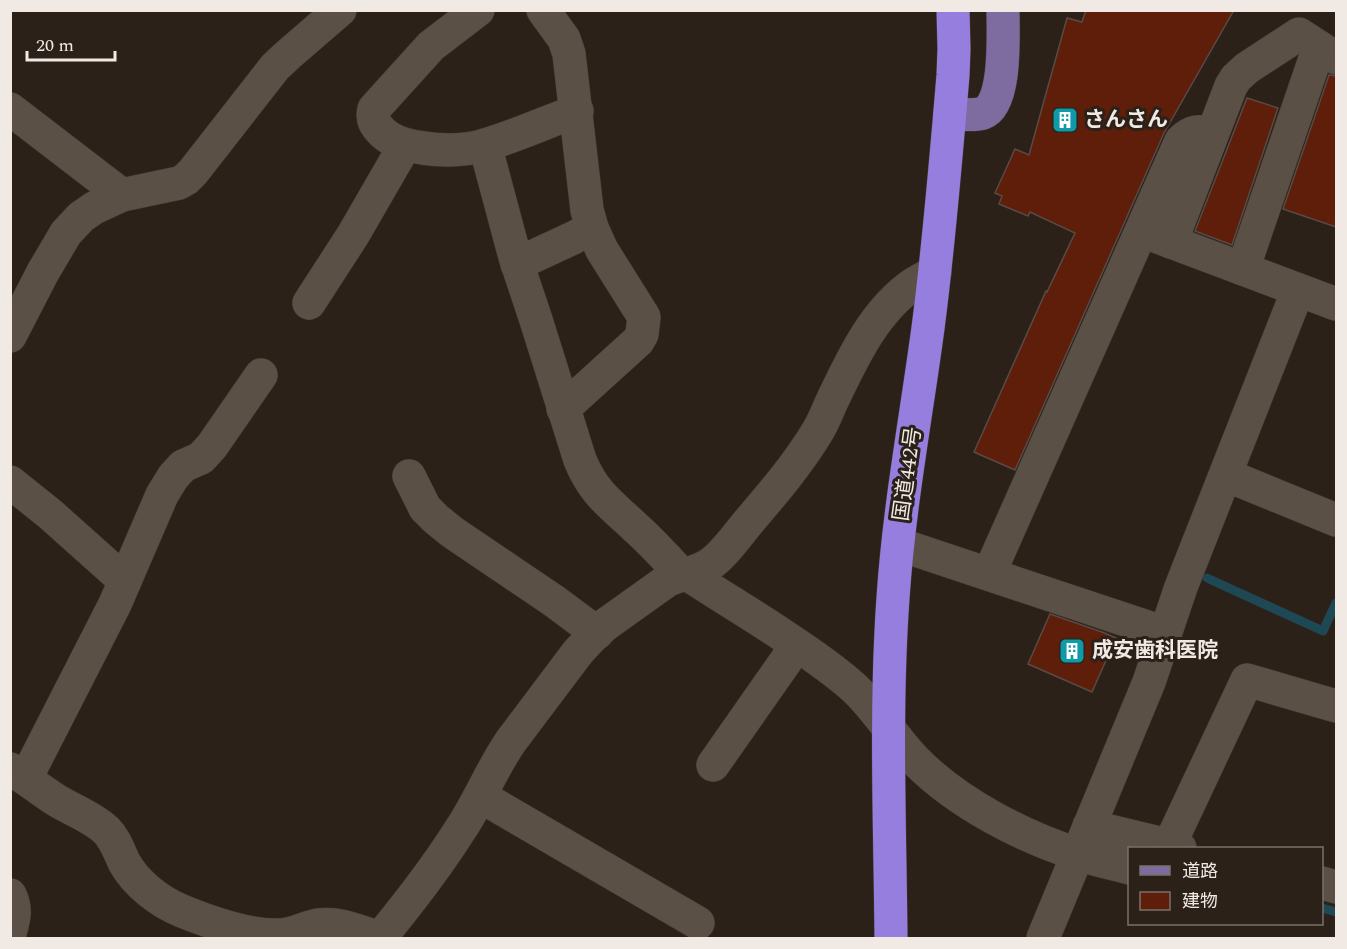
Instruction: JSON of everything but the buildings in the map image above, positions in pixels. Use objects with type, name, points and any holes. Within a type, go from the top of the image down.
[{"type":"highway","name":"国道442号","points":[[891,939],[889,729],[893,598],[898,544],[935,272],[950,114],[954,50],[953,10]]},
{"type":"main road","points":[[950,114],[982,114],[989,109],[995,99],[1002,70],[1003,10]]},
{"type":"street","points":[[10,336],[66,233],[81,217],[122,195],[179,183],[186,179],[275,67],[340,10]]},
{"type":"street","points":[[478,10],[431,46],[374,109],[373,115],[377,127],[387,137],[405,145],[452,150],[485,145],[577,111]]},
{"type":"street","points":[[543,10],[564,39],[569,54],[587,210],[592,228],[602,250],[644,316],[642,334],[638,341],[563,409]]},
{"type":"street","points":[[989,574],[1156,237],[1212,133],[1231,86],[1247,68],[1299,34],[1328,52],[1244,269]]},
{"type":"street","points":[[10,109],[122,195]]},
{"type":"street","points":[[309,303],[353,235],[405,145]]},
{"type":"street","points":[[485,145],[517,264],[563,409],[585,474],[596,490],[685,574],[813,655],[854,687],[916,761],[976,807],[1005,823],[1083,840],[1174,847],[1247,680],[1336,706]]},
{"type":"street","points":[[517,264],[592,228]]},
{"type":"street","points":[[1156,237],[1336,304]]},
{"type":"street","points":[[261,375],[212,446],[201,458],[183,466],[162,495],[115,604],[18,774],[55,800],[107,831],[133,876],[155,895],[180,910],[217,923],[266,935],[290,934],[316,925],[333,924],[380,938],[401,914],[460,832],[511,741],[578,652],[597,633],[668,580],[696,572],[714,562],[766,500],[818,432],[873,325],[904,292],[935,272]]},
{"type":"street","points":[[1043,939],[1149,682],[1185,578],[1298,290]]},
{"type":"street","points":[[1226,475],[1336,520]]},
{"type":"street","points":[[409,476],[424,508],[436,519],[597,633]]},
{"type":"street","points":[[10,482],[50,513],[125,581]]},
{"type":"street","points":[[898,544],[1165,633]]},
{"type":"street","points":[[713,765],[797,645]]},
{"type":"street","points":[[480,796],[698,923]]},
{"type":"street","points":[[1083,840],[1128,867]]},
{"type":"street","points":[[10,895],[14,904],[15,916],[10,933]]},
{"type":"waterway","points":[[1207,578],[1323,631],[1336,603]]},
{"type":"waterway","points":[[1323,908],[1336,912]]},
{"type":"place","name":"さんさん","points":[[1065,120]]},
{"type":"place","name":"成安歯科医院","points":[[1072,651]]}]
